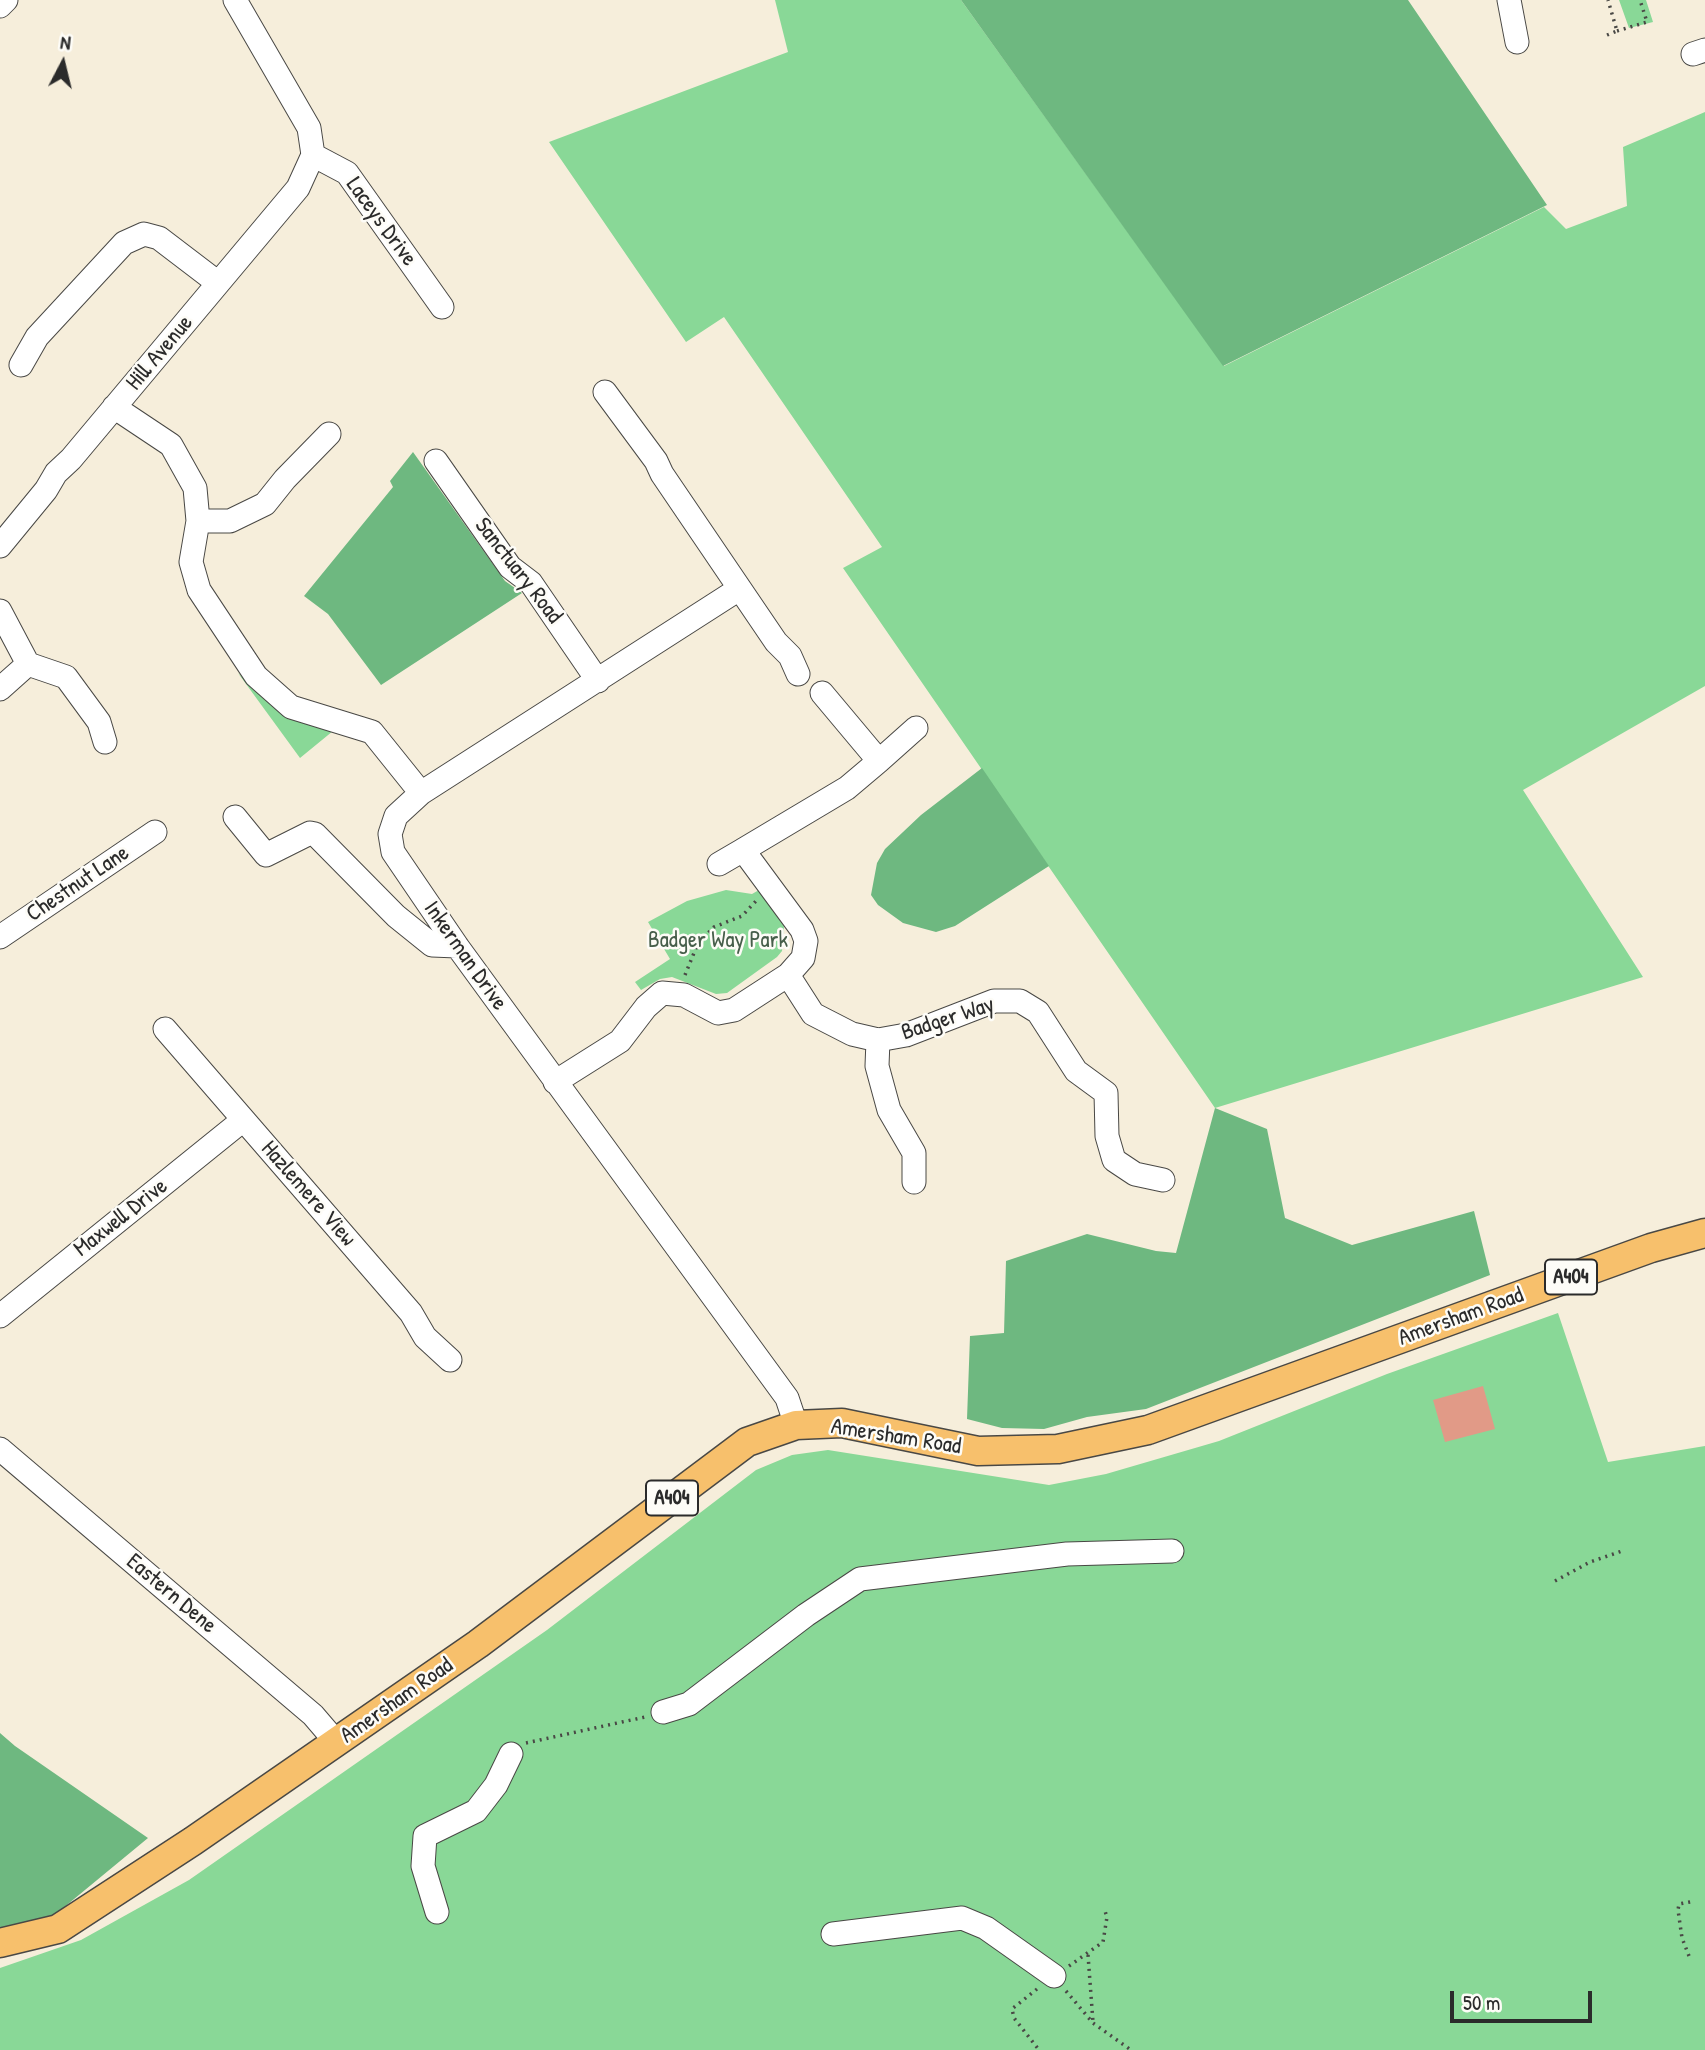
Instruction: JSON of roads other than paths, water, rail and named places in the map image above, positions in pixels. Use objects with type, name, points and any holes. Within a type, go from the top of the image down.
[{"type":"main road","name":"Amersham Road","points":[[0,1943],[58,1929],[337,1744],[478,1644],[747,1443],[796,1425],[842,1423],[978,1451],[1058,1449],[1148,1430],[1651,1248],[1705,1233]]},
{"type":"street","points":[[0,6],[6,0]]},
{"type":"street","points":[[235,0],[309,128],[313,155]]},
{"type":"street","points":[[1509,0],[1517,42]]},
{"type":"street","name":"Hill Avenue","points":[[0,546],[46,490],[56,472],[298,188],[313,155]]},
{"type":"street","name":"Laceys Drive","points":[[313,155],[347,173],[442,307]]},
{"type":"street","points":[[21,365],[37,337],[124,243],[144,234],[159,238],[218,283]]},
{"type":"street","points":[[606,392],[656,461],[739,589],[776,642],[790,656],[798,674]]},
{"type":"street","points":[[114,407],[171,445],[195,488],[198,521],[191,562],[199,590],[256,676],[291,707],[373,732],[421,793]]},
{"type":"street","points":[[198,521],[230,521],[265,504],[285,479],[329,434]]},
{"type":"street","name":"Sanctuary Road","points":[[436,461],[510,567],[531,583],[598,681]]},
{"type":"street","name":"Inkerman Drive","points":[[739,589],[421,793],[396,816],[390,834],[393,852],[457,946],[787,1398],[796,1425]]},
{"type":"street","points":[[0,611],[27,664],[66,677],[99,722],[105,742]]},
{"type":"street","points":[[0,689],[27,664]]},
{"type":"street","points":[[822,693],[879,761]]},
{"type":"street","points":[[719,864],[847,788],[916,728]]},
{"type":"street","points":[[235,817],[266,855],[310,833],[315,834],[396,916],[432,945],[457,946]]},
{"type":"street","name":"Chestnut Lane","points":[[0,937],[155,832]]},
{"type":"street","points":[[555,1082],[620,1041],[646,1007],[662,993],[684,995],[718,1013],[734,1010],[789,975],[803,958],[806,941],[802,930],[743,850]]},
{"type":"street","name":"Badger Way","points":[[789,975],[813,1014],[852,1034],[878,1040],[906,1035],[994,1001],[1020,1001],[1038,1012],[1076,1071],[1106,1093],[1107,1136],[1114,1160],[1135,1174],[1163,1180]]},
{"type":"street","name":"Hazlemere View","points":[[165,1029],[411,1313],[425,1337],[450,1360]]},
{"type":"street","name":"Badger Way","points":[[878,1040],[877,1066],[889,1110],[914,1153],[914,1182]]},
{"type":"street","name":"Maxwell Drive","points":[[0,1316],[243,1120]]},
{"type":"street","name":"Eastern Dene","points":[[0,1449],[313,1715],[337,1744]]},
{"type":"street","points":[[663,1712],[689,1704],[806,1615],[860,1579],[1067,1554],[1172,1551]]},
{"type":"street","points":[[437,1912],[424,1866],[425,1836],[476,1811],[496,1785],[511,1754]]},
{"type":"street","points":[[834,1934],[962,1918],[1007,1941],[1054,1976]]},
{"type":"park label","name":"Badger Way Park","points":[[718,941]]}]
